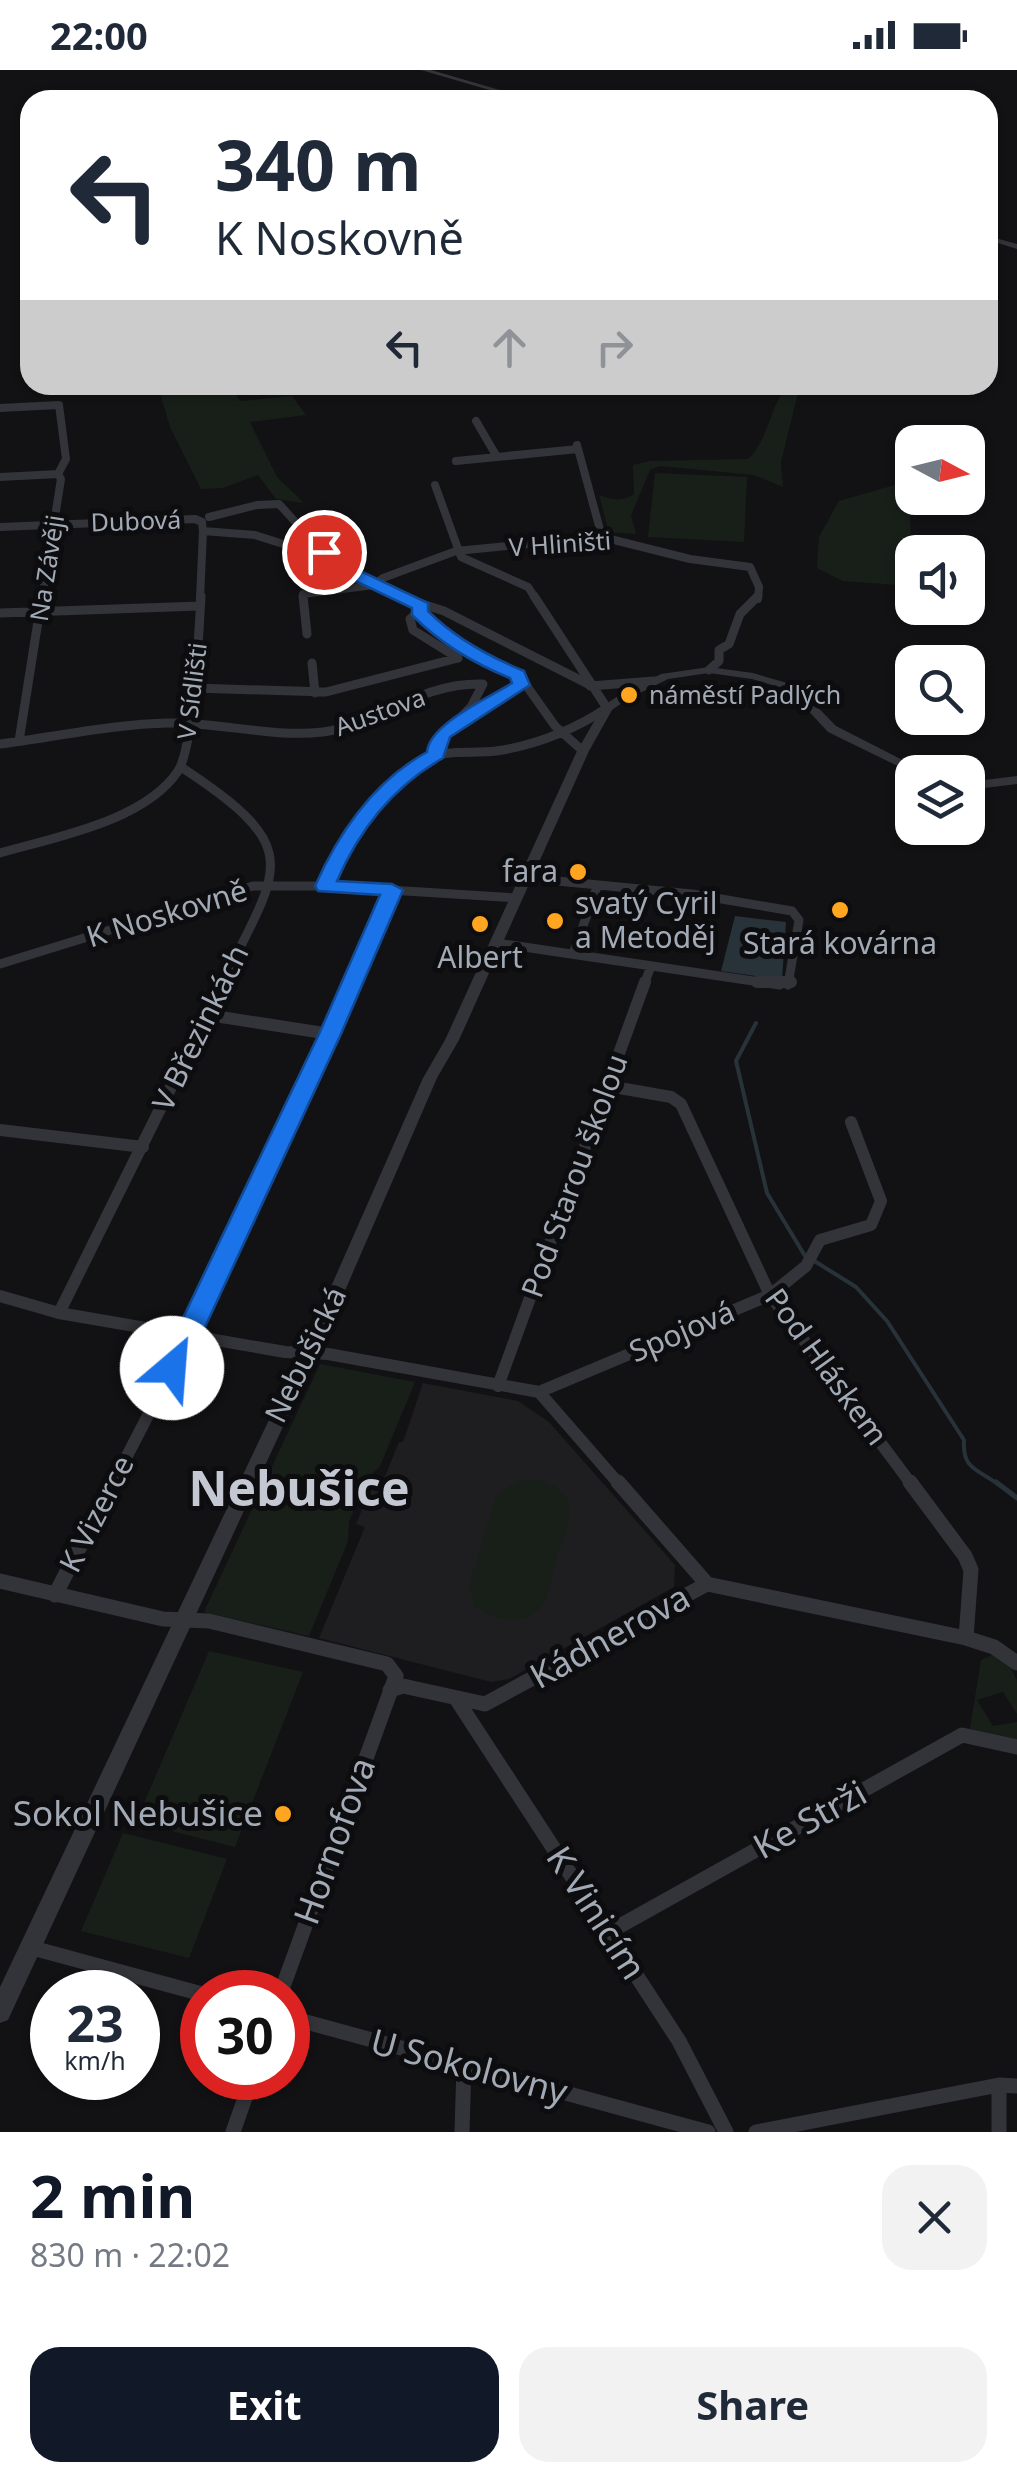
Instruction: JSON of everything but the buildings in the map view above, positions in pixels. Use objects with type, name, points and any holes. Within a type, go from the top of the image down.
[{"type":"street","points":[[424,70],[495,90]]},
{"type":"street","name":"Na Závěji","points":[[0,408],[59,406],[66,460],[58,474],[61,479],[19,742]]},
{"type":"street","points":[[476,420],[497,457]]},
{"type":"street","points":[[456,461],[578,446],[602,537]]},
{"type":"street","points":[[0,477],[58,474]]},
{"type":"street","points":[[435,486],[456,551],[462,558],[528,587],[607,708]]},
{"type":"street","points":[[209,517],[256,505],[279,504],[328,558]]},
{"type":"street","name":"Dubová","points":[[0,527],[196,519],[202,522],[203,531]]},
{"type":"street","points":[[203,531],[255,534],[328,558],[420,609],[467,649],[518,675],[583,751],[607,708]]},
{"type":"street","name":"V Sídlišti","points":[[0,853],[93,826],[140,805],[166,786],[182,767],[194,688],[203,531]]},
{"type":"street","name":"V Hliništi","points":[[374,586],[382,578],[456,551],[602,537],[690,559],[750,567],[759,587],[758,600],[740,614],[729,644],[719,650],[718,661],[709,670]]},
{"type":"street","points":[[307,634],[300,595],[374,586]]},
{"type":"street","points":[[0,613],[200,606]]},
{"type":"street","points":[[420,609],[444,612],[512,643],[590,686],[709,670],[753,676],[793,688],[832,729],[895,760]]},
{"type":"street","points":[[194,688],[315,693],[458,658],[413,630],[410,619],[420,609]]},
{"type":"street","points":[[312,663],[315,693]]},
{"type":"street","points":[[459,720],[522,685],[518,675]]},
{"type":"street","points":[[436,754],[496,751],[564,732],[654,680]]},
{"type":"street","name":"Austova","points":[[190,723],[282,734],[324,732],[361,723],[386,708],[456,683],[483,684],[477,699],[437,742],[436,754],[416,765],[364,815],[325,886]]},
{"type":"street","points":[[0,744],[190,723]]},
{"type":"street","name":"Nebušická","points":[[0,2012],[371,1217],[387,1172],[452,1040],[583,751]]},
{"type":"street","points":[[182,767],[257,819],[272,859],[271,884]]},
{"type":"street","points":[[985,784],[1017,780]]},
{"type":"street","points":[[497,943],[788,985],[798,916],[777,906],[526,878]]},
{"type":"street","name":"K Noskovně","points":[[0,964],[216,896],[271,884],[517,898]]},
{"type":"street","name":"V Březinkách","points":[[59,1314],[271,884]]},
{"type":"street","points":[[572,954],[597,887]]},
{"type":"street","name":"K Vizerce","points":[[55,1595],[189,1336],[330,1034],[392,890]]},
{"type":"street","name":"Pod Starou školou","points":[[498,1386],[652,966]]},
{"type":"street","points":[[208,1015],[330,1034]]},
{"type":"street","name":"Pod Hláskem","points":[[608,1086],[672,1097],[681,1104],[770,1295],[965,1556],[971,1570],[966,1638]]},
{"type":"street","name":"Spojová","points":[[539,1392],[770,1295],[806,1266],[820,1240],[871,1224],[882,1201],[851,1122]]},
{"type":"street","points":[[0,1130],[144,1147]]},
{"type":"street","points":[[2,1301],[59,1314],[539,1392]]},
{"type":"street","name":"Kádnerova","points":[[390,1690],[403,1686],[456,1700],[490,1703],[707,1584],[539,1392]]},
{"type":"street","points":[[0,1581],[182,1620],[209,1621],[387,1664],[396,1676],[390,1690]]},
{"type":"street","points":[[707,1584],[966,1638],[994,1647],[1017,1663]]},
{"type":"street","name":"Hornofova","points":[[289,1970],[390,1690]]},
{"type":"street","name":"K Vinicím","points":[[456,1700],[679,2040],[726,2132]]},
{"type":"street","name":"Ke Strži","points":[[609,1932],[962,1735],[1017,1747]]},
{"type":"street","points":[[29,1947],[180,1988]]},
{"type":"street","name":"U Sokolovny","points":[[310,2023],[708,2132]]},
{"type":"street","points":[[462,2132],[464,2066]]},
{"type":"street","points":[[756,2132],[1008,2086],[999,2132]]},
{"type":"street","points":[[232,2132],[244,2100]]},
{"type":"shaded area","points":[[161,395],[237,395],[240,401],[292,396],[306,415],[250,422],[277,477],[304,503],[276,499],[258,475],[223,488],[201,489],[170,427]]},
{"type":"shaded area","points":[[781,395],[798,395],[781,462],[783,487],[754,475],[660,466],[650,470],[631,515],[636,534],[609,532],[599,495],[617,499],[634,494],[633,465],[650,461],[748,459],[760,443]]},
{"type":"shaded area","points":[[655,473],[747,477],[744,542],[648,537]]},
{"type":"shaded area","points":[[895,485],[895,515],[910,515],[911,535],[895,535],[895,585],[843,581],[817,568],[819,537],[839,501]]},
{"type":"shaded area","points":[[735,916],[786,922],[782,980],[721,971]]},
{"type":"shaded area","points":[[320,1364],[415,1382],[380,1466],[367,1479],[349,1522],[348,1541],[309,1636],[204,1612]]},
{"type":"shaded area","points":[[423,1383],[518,1401],[549,1422],[675,1565],[674,1587],[509,1679],[491,1682],[319,1638],[365,1527],[356,1524],[370,1490],[379,1491],[399,1442],[403,1442]]},
{"type":"shaded area","points":[[522,1480],[556,1487],[568,1503],[569,1518],[548,1591],[538,1611],[521,1619],[501,1619],[475,1606],[469,1586],[495,1499],[501,1491]]},
{"type":"shaded area","points":[[1003,1650],[1017,1681],[1017,1714],[1003,1692],[977,1700],[993,1726],[1017,1722],[1017,1741],[970,1729],[981,1660]]},
{"type":"shaded area","points":[[209,1651],[303,1672],[235,1847],[136,1822]]},
{"type":"shaded area","points":[[123,1833],[227,1859],[189,1958],[81,1931]]},
{"type":"waterway","points":[[756,1023],[736,1061],[767,1193],[805,1256]]},
{"type":"waterway","points":[[816,1262],[856,1287],[887,1321],[964,1440],[969,1463],[999,1485]]},
{"type":"waterway","points":[[996,1482],[1017,1498]]},
{"type":"place","name":"náměstí Padlých","points":[[629,695]]},
{"type":"place","name":"fara","points":[[578,872]]},
{"type":"place","name":"Stará kovárna","points":[[840,910]]},
{"type":"place","name":"svatý Cyril a Metoděj","points":[[555,921]]},
{"type":"place","name":"Albert","points":[[480,924]]},
{"type":"place","name":"Sokol Nebušice","points":[[283,1814]]},
{"type":"district","name":"Nebušice","points":[[299,1489]]},
{"type":"route","points":[[172,1368],[330,1034],[392,890],[325,886],[338,857],[364,815],[416,765],[436,754],[437,742],[444,733],[459,720],[522,685],[518,675],[492,664],[432,625],[418,611],[422,607],[351,572],[324,552]]}]
